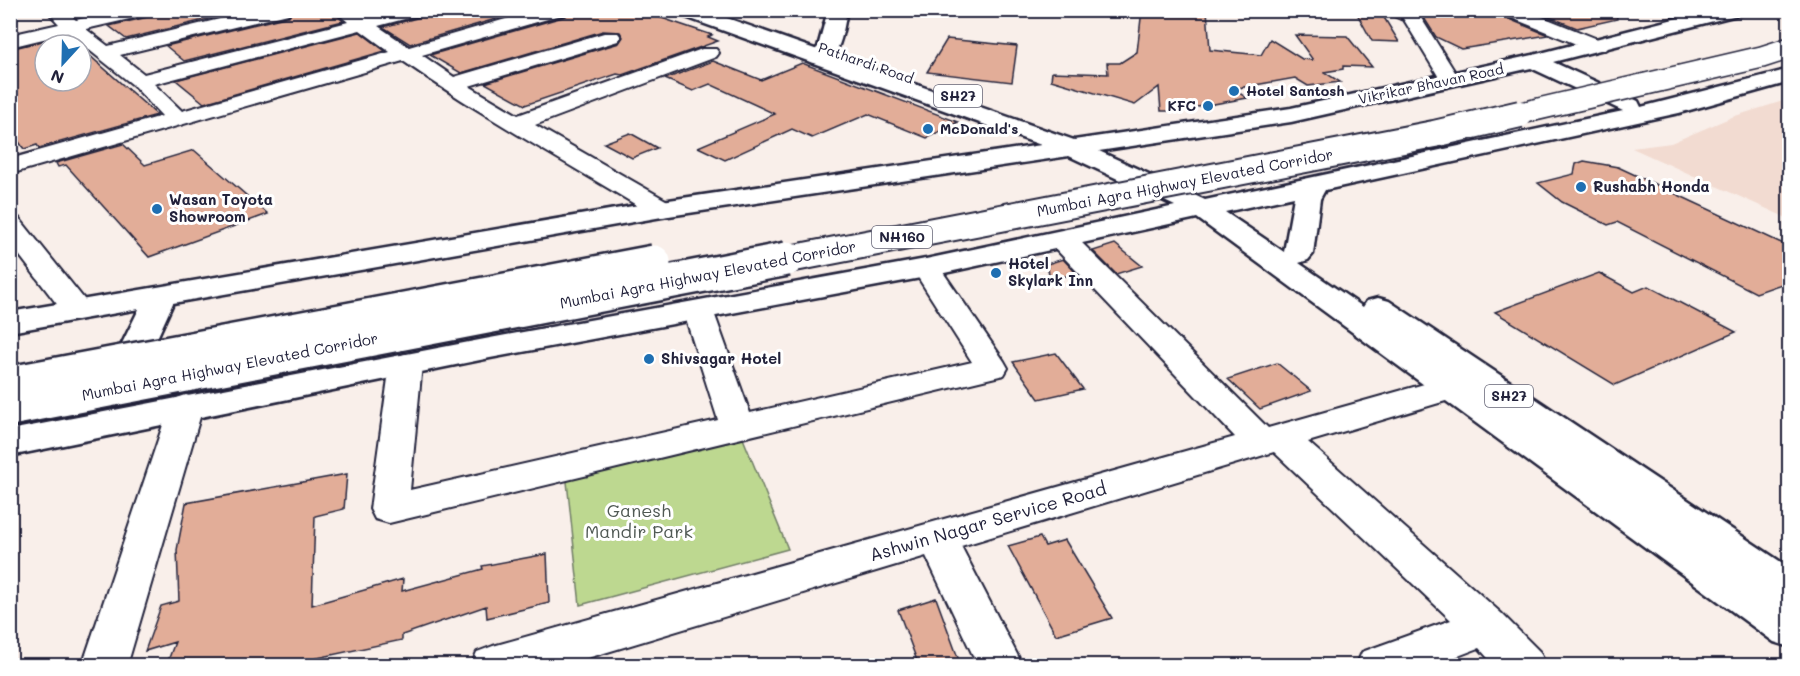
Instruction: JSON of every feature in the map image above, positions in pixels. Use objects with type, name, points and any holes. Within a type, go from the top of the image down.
[{"type":"main road","points":[[684,10],[823,54],[990,119],[1079,146],[1215,207],[1468,383],[1790,628]]},
{"type":"main road","name":"Pathardi Road","points":[[710,10],[823,54],[1079,146]]},
{"type":"main road","points":[[823,54],[838,10]]},
{"type":"main road","name":"Vikrikar Bhavan Road","points":[[10,322],[663,209],[1291,115],[1598,46],[1729,11]]},
{"type":"main road","name":"Mumbai Agra Highway Elevated Corridor","points":[[10,383],[1407,120],[1729,47],[1790,28]]},
{"type":"main road","name":"Mumbai Agra Highway Elevated Corridor","points":[[10,409],[1434,135],[1762,57],[1790,48]]},
{"type":"main road","points":[[1533,61],[1646,113]]},
{"type":"main road","points":[[10,443],[406,364],[926,268],[1646,113],[1790,75]]},
{"type":"main road","points":[[985,160],[996,137],[996,131],[990,119]]},
{"type":"main road","points":[[1298,254],[1305,199],[1314,186]]},
{"type":"main road","name":"SH27","points":[[1215,207],[1298,254],[1468,383],[1790,591]]},
{"type":"main road","points":[[100,424],[161,296]]},
{"type":"street","points":[[55,10],[72,27],[140,81],[178,120]]},
{"type":"street","points":[[10,41],[145,10]]},
{"type":"street","points":[[105,53],[282,10]]},
{"type":"street","points":[[343,10],[451,86],[663,209]]},
{"type":"street","points":[[140,81],[417,10]]},
{"type":"street","points":[[10,167],[559,10]]},
{"type":"street","points":[[1407,10],[1450,80]]},
{"type":"street","points":[[1508,10],[1598,46]]},
{"type":"street","points":[[485,32],[539,58]]},
{"type":"street","points":[[451,86],[611,37]]},
{"type":"street","points":[[515,124],[710,53]]},
{"type":"street","points":[[10,224],[77,310]]},
{"type":"street","points":[[1062,239],[1270,440],[1486,626],[1524,666]]},
{"type":"street","points":[[406,364],[388,509],[992,368],[926,268]]},
{"type":"street","points":[[698,310],[738,428]]},
{"type":"street","name":"Ashwin Nagar Service Road","points":[[493,666],[538,659],[937,537],[1468,383]]},
{"type":"street","points":[[104,666],[186,407]]},
{"type":"street","points":[[937,537],[1001,666]]},
{"type":"street","points":[[1378,666],[1486,626]]},
{"type":"shaded area","points":[[1789,99],[1789,219],[1632,148],[1671,143],[1732,117]]},
{"type":"green space","name":"Ganesh Mandir Park","points":[[740,431],[788,549],[580,605],[566,472]]},
{"type":"building","points":[[156,10],[245,10],[126,39],[109,26],[152,16]]},
{"type":"building","points":[[293,10],[332,10],[343,21],[184,61],[166,46],[289,16]]},
{"type":"building","points":[[428,10],[527,10],[410,44],[383,27],[424,16]]},
{"type":"building","points":[[570,10],[638,10],[712,35],[708,37],[718,41],[622,75],[617,74],[525,105],[485,83],[619,43],[623,37],[620,32],[603,31],[461,73],[430,55],[566,16]]},
{"type":"building","points":[[1142,10],[1207,10],[1210,50],[1261,55],[1270,39],[1302,59],[1313,60],[1295,35],[1347,36],[1372,67],[1343,66],[1343,69],[1324,72],[1340,82],[1308,86],[1295,78],[1233,89],[1247,98],[1175,111],[1161,111],[1159,87],[1135,105],[1051,80],[1052,72],[1108,74],[1107,63],[1120,63],[1137,52]]},
{"type":"building","points":[[1355,10],[1396,10],[1402,21],[1380,11],[1399,42],[1372,41]]},
{"type":"building","points":[[1419,10],[1497,10],[1501,16],[1548,35],[1461,49],[1436,37]]},
{"type":"building","points":[[1532,10],[1616,10],[1617,19],[1577,28]]},
{"type":"building","points":[[360,32],[385,51],[204,103],[176,80]]},
{"type":"building","points":[[947,39],[1017,46],[1012,82],[927,72]]},
{"type":"building","points":[[33,43],[33,93],[93,93],[93,59],[157,115],[39,148],[37,145],[24,149],[10,129],[10,49]]},
{"type":"building","points":[[713,61],[761,80],[802,63],[958,122],[927,138],[868,114],[812,138],[792,129],[725,160],[698,147],[775,114],[710,84],[693,91],[665,79]]},
{"type":"building","points":[[630,133],[657,148],[632,158],[604,143]]},
{"type":"building","points":[[123,144],[145,165],[194,150],[268,214],[149,257],[66,165],[58,167],[56,163]]},
{"type":"building","points":[[1584,161],[1618,167],[1790,247],[1790,281],[1756,293],[1617,222],[1608,225],[1562,202],[1538,183],[1574,174],[1576,164]]},
{"type":"building","points":[[1115,244],[1142,266],[1116,274],[1093,251]]},
{"type":"building","points":[[1063,259],[1077,274],[1050,279],[1047,264]]},
{"type":"building","points":[[1599,273],[1634,292],[1648,286],[1736,332],[1615,385],[1495,312]]},
{"type":"building","points":[[1056,353],[1083,389],[1039,399],[1013,362]]},
{"type":"building","points":[[1277,363],[1311,391],[1260,409],[1228,379]]},
{"type":"building","points":[[347,474],[344,509],[315,516],[312,605],[403,579],[402,591],[483,569],[482,566],[547,554],[549,603],[487,618],[486,606],[402,635],[402,640],[280,666],[166,666],[175,642],[145,651],[161,606],[179,601],[177,550],[186,503]]},
{"type":"building","points":[[1040,537],[1045,546],[1065,540],[1112,618],[1056,635],[1008,546]]},
{"type":"building","points":[[936,598],[961,666],[919,666],[898,610]]},
{"type":"place","name":"Hotel Santosh","points":[[1234,91]]},
{"type":"place","name":"KFC","points":[[1208,106]]},
{"type":"place","name":"McDonald's","points":[[928,129]]},
{"type":"place","name":"Rushabh Honda","points":[[1581,187]]},
{"type":"place","name":"Wasan Toyota Showroom","points":[[157,209]]},
{"type":"place","name":"Hotel Skylark Inn","points":[[996,273]]},
{"type":"place","name":"Shivsagar Hotel","points":[[649,359]]}]
